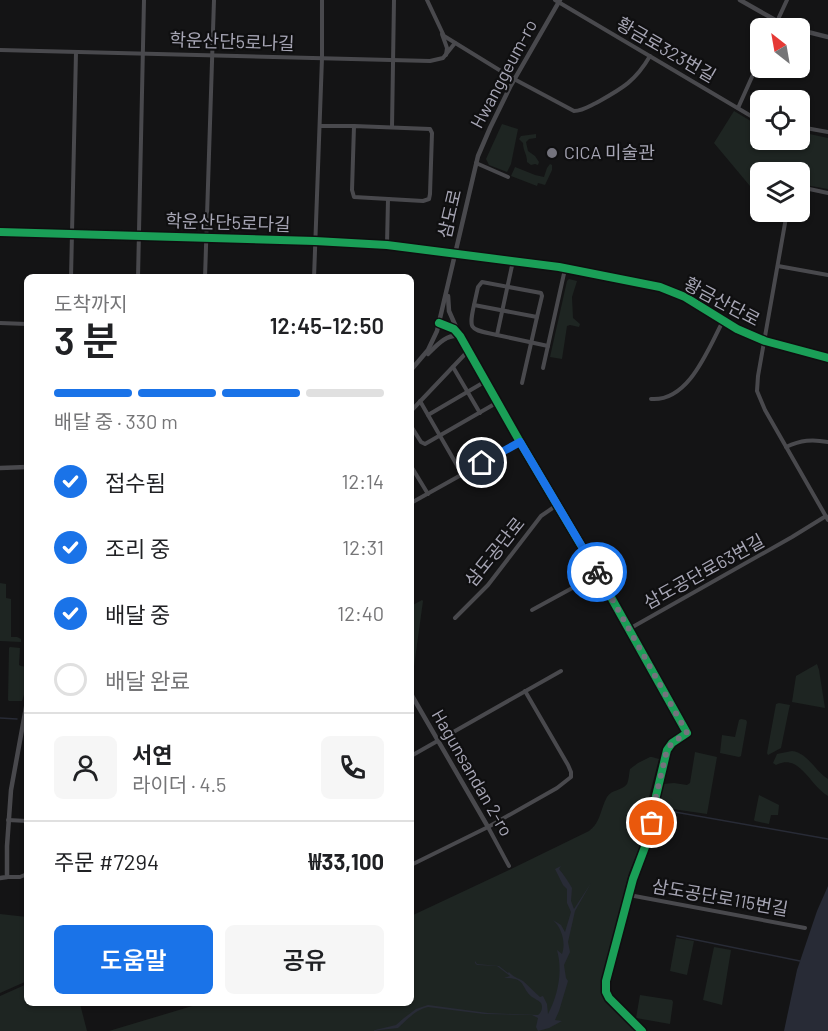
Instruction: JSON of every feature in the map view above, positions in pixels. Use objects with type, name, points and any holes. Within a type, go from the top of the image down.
[{"type":"street","points":[[138,274],[144,0]]},
{"type":"street","points":[[205,274],[214,0]]},
{"type":"street","points":[[314,274],[322,0]]},
{"type":"street","points":[[392,127],[394,0]]},
{"type":"street","points":[[427,0],[448,53]]},
{"type":"street","points":[[740,0],[772,18]]},
{"type":"street","points":[[778,18],[787,0]]},
{"type":"street","name":"황금로323번길","points":[[558,1],[750,115]]},
{"type":"street","name":"Hwanggeum-ro","points":[[476,163],[514,79],[558,1]]},
{"type":"street","points":[[810,32],[828,37]]},
{"type":"street","points":[[442,33],[514,79],[567,109],[577,111],[598,102],[628,84],[650,56]]},
{"type":"street","points":[[448,53],[455,43]]},
{"type":"street","name":"학운산단5로나길","points":[[0,50],[435,61],[462,47]]},
{"type":"street","points":[[70,274],[76,51]]},
{"type":"street","points":[[738,108],[751,78]]},
{"type":"street","points":[[320,126],[354,126],[427,128],[431,130],[429,199],[425,201],[355,198],[352,195],[354,126]]},
{"type":"street","points":[[810,129],[828,132]]},
{"type":"street","points":[[476,163],[508,177]]},
{"type":"street","name":"삼도로","points":[[414,366],[431,345],[439,323],[476,163]]},
{"type":"street","points":[[810,190],[828,193]]},
{"type":"street","points":[[387,245],[388,199]]},
{"type":"street","points":[[785,222],[757,391],[765,410],[827,518]]},
{"type":"street","name":"학운산단5로다길","points":[[0,232],[315,241],[387,245],[455,254]]},
{"type":"street","name":"황금산단로","points":[[455,254],[565,269],[660,287],[685,297],[723,321],[765,341],[828,357]]},
{"type":"street","points":[[497,335],[513,261]]},
{"type":"street","points":[[778,266],[828,275]]},
{"type":"street","points":[[543,368],[565,269]]},
{"type":"street","points":[[522,382],[531,342],[542,296],[541,293],[482,282],[478,287],[470,321],[472,328],[477,331],[531,342],[548,346]]},
{"type":"street","points":[[448,287],[449,311],[460,336]]},
{"type":"street","points":[[474,305],[537,317]]},
{"type":"street","points":[[651,399],[666,398],[688,382],[723,321]]},
{"type":"street","points":[[0,323],[24,324]]},
{"type":"street","points":[[439,323],[454,329],[469,350],[687,733],[672,743],[667,750],[656,796],[651,831],[629,895],[605,988],[612,1001],[642,1031]]},
{"type":"street","points":[[417,363],[448,337],[460,336]]},
{"type":"street","points":[[414,408],[469,350]]},
{"type":"street","points":[[453,367],[480,413]]},
{"type":"street","points":[[428,415],[486,381]]},
{"type":"street","points":[[420,401],[462,474]]},
{"type":"street","points":[[414,431],[423,445],[498,402]]},
{"type":"street","points":[[786,447],[808,440],[828,442]]},
{"type":"street","points":[[414,501],[520,442]]},
{"type":"street","points":[[0,468],[24,467]]},
{"type":"street","points":[[414,476],[428,494]]},
{"type":"street","name":"삼도공단로","points":[[455,618],[488,585],[541,516],[558,505]]},
{"type":"street","name":"삼도공단로63번길","points":[[629,629],[827,518]]},
{"type":"street","points":[[532,610],[598,574]]},
{"type":"street","points":[[414,754],[561,671]]},
{"type":"street","points":[[414,864],[488,827],[571,777],[568,765],[525,691]]},
{"type":"street","name":"Hagunsandan 2-ro","points":[[414,699],[509,866]]},
{"type":"street","points":[[7,878],[11,790],[24,717]]},
{"type":"street","points":[[8,820],[24,821]]},
{"type":"street","points":[[0,878],[24,875]]},
{"type":"street","name":"삼도공단로115번길","points":[[629,895],[805,928]]},
{"type":"shaded area","points":[[734,111],[750,121],[750,150],[810,150],[810,134],[828,138],[828,189],[810,186],[810,162],[750,162],[750,186],[714,143]]},
{"type":"shaded area","points":[[502,124],[518,129],[511,164],[507,172],[489,165],[486,159]]},
{"type":"shaded area","points":[[536,134],[536,138],[526,142],[528,151],[539,162],[538,165],[531,165],[527,162],[523,143],[519,139],[521,136]]},
{"type":"shaded area","points":[[550,164],[552,170],[545,185],[538,183],[537,186],[511,176],[515,167],[544,177]]},
{"type":"shaded area","points":[[569,279],[577,281],[572,297],[573,318],[580,324],[579,327],[567,326],[562,359],[550,357]]},
{"type":"shaded area","points":[[0,583],[6,584],[6,598],[11,599],[11,637],[21,639],[21,642],[0,641]]},
{"type":"shaded area","points":[[423,601],[414,666],[414,604]]},
{"type":"shaded area","points":[[9,648],[20,648],[19,665],[24,666],[22,701],[8,700]]},
{"type":"shaded area","points":[[817,664],[825,708],[792,702],[796,676]]},
{"type":"shaded area","points":[[776,704],[790,705],[781,748],[768,755]]},
{"type":"shaded area","points":[[741,719],[747,722],[741,756],[720,753],[722,735],[735,737]]},
{"type":"shaded area","points":[[792,751],[803,755],[828,779],[828,796],[792,763],[784,762],[776,765],[773,763],[777,754]]},
{"type":"shaded area","points":[[695,752],[717,757],[707,814],[659,807],[663,784],[687,785],[690,783]]},
{"type":"shaded area","points":[[650,757],[659,759],[649,797],[645,834],[629,873],[602,983],[608,1003],[639,1031],[109,1031],[192,1006],[414,1006],[414,915],[589,831],[598,820],[607,797],[627,784],[630,769]]},
{"type":"shaded area","points":[[759,795],[779,805],[778,815],[771,815],[769,824],[754,820]]},
{"type":"shaded area","points":[[561,866],[559,869],[572,888],[571,901],[574,909],[591,883],[575,911],[568,942],[570,952],[564,965],[568,981],[555,1020],[562,1021],[538,1031],[536,1027],[538,1018],[532,1015],[484,1014],[428,1007],[415,1013],[398,1028],[371,1031],[396,1025],[416,1009],[428,1005],[488,1013],[539,1014],[542,1009],[541,1003],[528,993],[520,981],[504,978],[510,976],[497,966],[477,965],[475,961],[477,964],[499,966],[523,981],[540,997],[543,996],[548,1014],[558,983],[560,967],[557,950],[562,954],[564,945],[561,931],[553,920],[561,925],[565,932],[571,912],[567,903],[567,889],[555,869]]},
{"type":"shaded area","points":[[828,886],[828,1031],[784,1031],[797,970]]},
{"type":"shaded area","points":[[0,914],[24,917],[24,982],[0,993]]},
{"type":"shaded area","points":[[676,938],[694,941],[687,975],[670,971]]},
{"type":"shaded area","points":[[714,947],[731,950],[722,1005],[703,1000]]},
{"type":"shaded area","points":[[24,985],[24,1006],[81,1006],[87,1031],[0,1031],[0,996]]},
{"type":"shaded area","points":[[640,995],[672,1000],[670,1024],[636,1018]]},
{"type":"waterway","points":[[0,718],[17,719]]},
{"type":"waterway","points":[[658,809],[828,839]]},
{"type":"waterway","points":[[677,936],[800,961]]},
{"type":"cycle path","points":[[0,232],[387,245],[559,267],[660,287],[685,297],[737,329],[765,341],[828,358]]},
{"type":"cycle path","points":[[439,323],[454,329],[460,336],[687,733],[672,743],[667,750],[656,796],[651,831],[633,879],[606,981],[606,992],[609,998],[642,1031]]},
{"type":"way so far","points":[[597,572],[687,733],[672,743],[667,750],[652,823]]},
{"type":"place","name":"CICA 미술관","points":[[552,153]]},
{"type":"route","points":[[482,463],[520,442],[597,572]]}]
